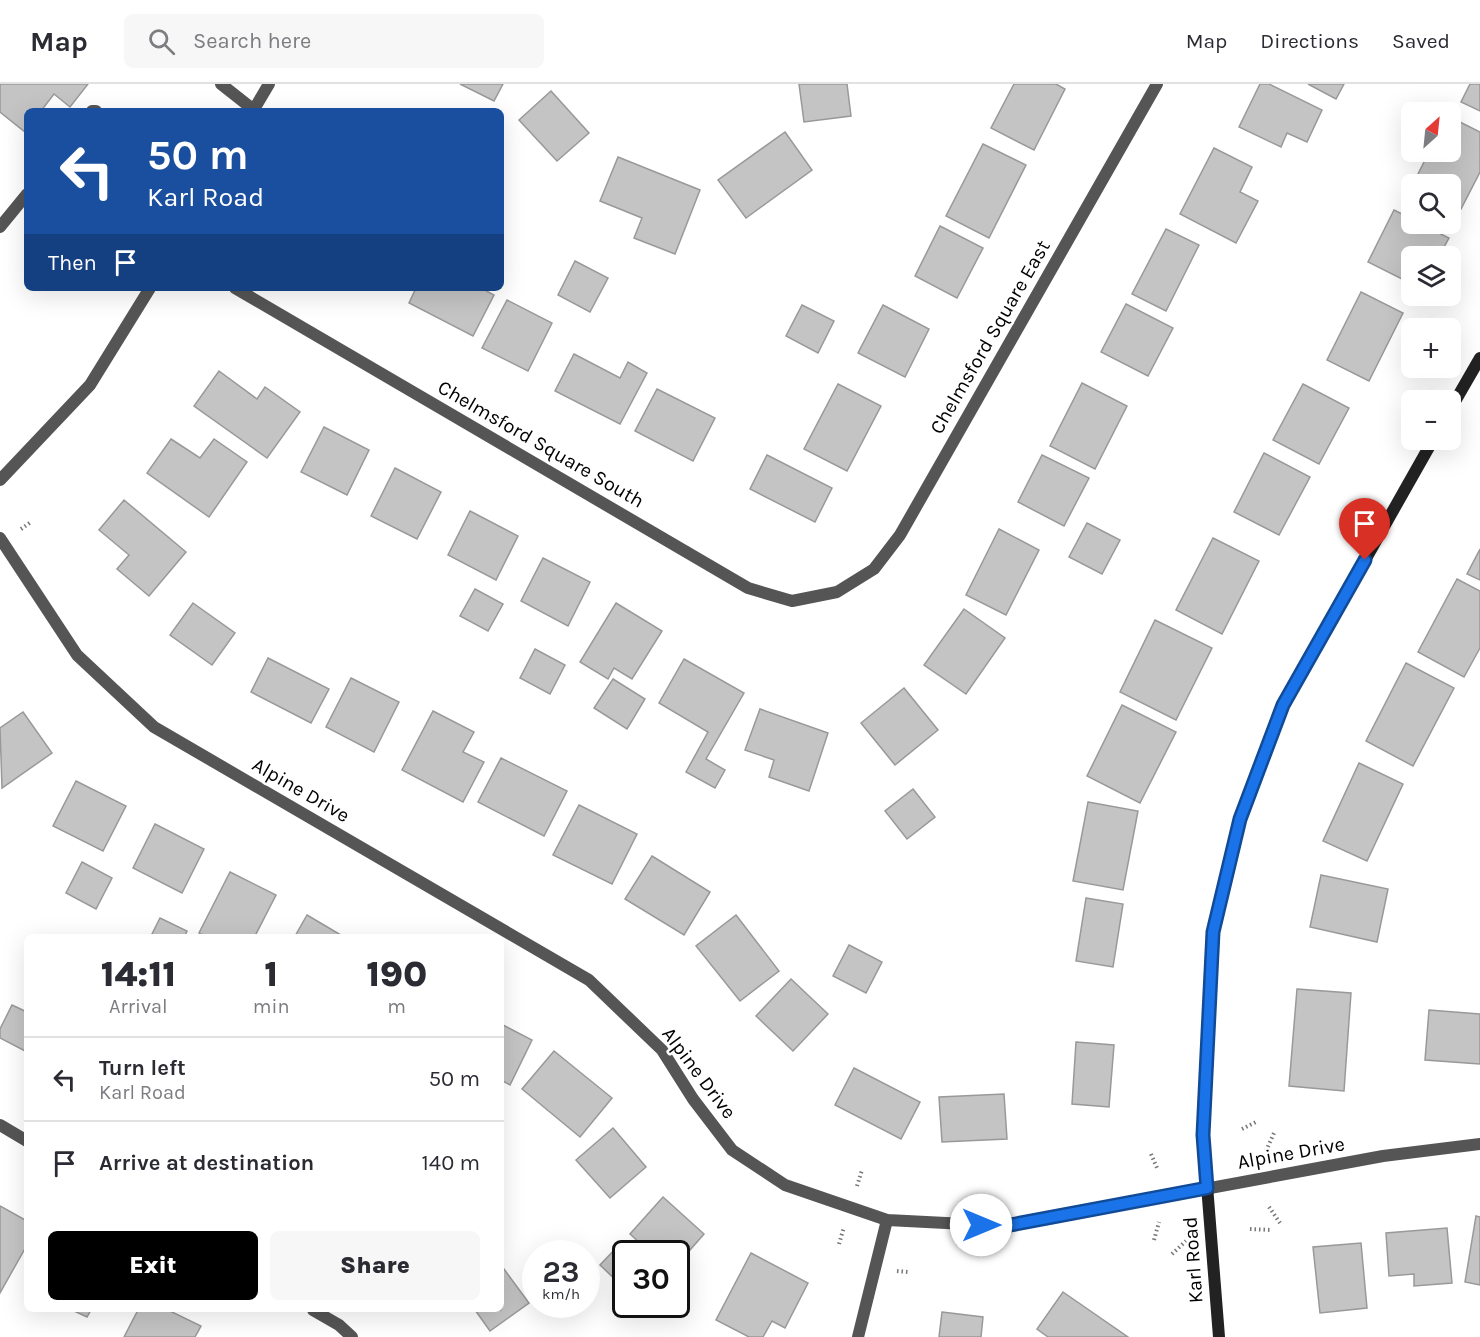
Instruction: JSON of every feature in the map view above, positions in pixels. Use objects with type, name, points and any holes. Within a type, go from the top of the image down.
[{"type":"street","points":[[221,84],[250,108]]},
{"type":"street","points":[[256,108],[269,84]]},
{"type":"street","name":"Chelmsford Square East","points":[[837,592],[874,569],[900,535],[1157,84]]},
{"type":"street","points":[[0,227],[24,198]]},
{"type":"street","points":[[2,475],[90,385],[148,291]]},
{"type":"street","name":"Chelmsford Square South","points":[[240,291],[748,588],[792,601],[837,592]]},
{"type":"street","points":[[1461,391],[1480,358]]},
{"type":"street","name":"Karl Road","points":[[1219,1337],[1203,1135],[1213,932],[1240,819],[1283,705],[1427,450]]},
{"type":"street","name":"Alpine Drive","points":[[0,538],[77,655],[154,727],[589,980],[662,1050],[693,1099],[732,1150],[785,1185],[887,1220],[1005,1226],[1383,1156],[1480,1144]]},
{"type":"street","points":[[0,1125],[24,1139]]},
{"type":"street","points":[[858,1337],[887,1220]]},
{"type":"street","points":[[316,1312],[339,1325],[352,1337]]},
{"type":"path","points":[[21,529],[31,522]]},
{"type":"path","points":[[1242,1130],[1258,1121]]},
{"type":"path","points":[[1266,1151],[1274,1133]]},
{"type":"path","points":[[1151,1154],[1156,1168]]},
{"type":"path","points":[[856,1190],[862,1170]]},
{"type":"path","points":[[1269,1207],[1280,1223]]},
{"type":"path","points":[[1154,1240],[1159,1222]]},
{"type":"path","points":[[839,1244],[845,1226]]},
{"type":"path","points":[[1250,1229],[1272,1230]]},
{"type":"path","points":[[1172,1254],[1186,1241]]},
{"type":"path","points":[[896,1271],[908,1272]]},
{"type":"building","points":[[0,84],[88,84],[70,107],[54,94],[43,108],[24,108],[24,131],[0,112]]},
{"type":"building","points":[[460,84],[503,84],[494,101]]},
{"type":"building","points":[[799,84],[847,84],[851,116],[804,122]]},
{"type":"building","points":[[1014,84],[1056,84],[1065,89],[1034,150],[991,128]]},
{"type":"building","points":[[1260,84],[1269,84],[1322,110],[1307,142],[1287,133],[1281,147],[1239,127]]},
{"type":"building","points":[[1308,84],[1344,84],[1336,99]]},
{"type":"building","points":[[1470,84],[1480,84],[1480,111],[1461,102]]},
{"type":"building","points":[[551,91],[589,133],[557,161],[519,120]]},
{"type":"building","points":[[1461,122],[1480,132],[1480,172],[1461,209],[1461,174],[1418,174],[1424,162],[1461,162]]},
{"type":"building","points":[[785,132],[812,170],[746,218],[718,180]]},
{"type":"building","points":[[983,144],[1026,165],[989,238],[946,216]]},
{"type":"building","points":[[1214,148],[1252,167],[1240,192],[1258,201],[1236,243],[1180,214]]},
{"type":"building","points":[[618,157],[700,190],[675,254],[634,238],[642,218],[600,201]]},
{"type":"building","points":[[1394,210],[1401,214],[1401,234],[1441,234],[1449,238],[1445,246],[1401,246],[1401,278],[1368,262]]},
{"type":"building","points":[[940,226],[983,248],[957,298],[915,276]]},
{"type":"building","points":[[1166,229],[1199,245],[1166,311],[1132,294]]},
{"type":"building","points":[[575,261],[608,278],[590,312],[558,295]]},
{"type":"building","points":[[415,291],[487,291],[494,295],[473,336],[409,303]]},
{"type":"building","points":[[1361,292],[1403,313],[1369,381],[1327,360]]},
{"type":"building","points":[[507,300],[552,323],[528,371],[482,348]]},
{"type":"building","points":[[1126,304],[1173,328],[1148,376],[1101,352]]},
{"type":"building","points":[[802,305],[834,321],[818,353],[786,336]]},
{"type":"building","points":[[883,305],[929,329],[905,377],[858,353]]},
{"type":"building","points":[[574,354],[620,378],[628,362],[647,373],[620,424],[555,391]]},
{"type":"building","points":[[219,371],[257,399],[265,387],[300,412],[267,458],[194,406]]},
{"type":"building","points":[[1082,383],[1127,406],[1095,469],[1050,446]]},
{"type":"building","points":[[838,384],[881,406],[847,471],[804,449]]},
{"type":"building","points":[[1303,384],[1349,408],[1319,464],[1273,440]]},
{"type":"building","points":[[657,389],[715,418],[693,461],[635,431]]},
{"type":"building","points":[[324,427],[369,450],[347,495],[301,472]]},
{"type":"building","points":[[171,439],[200,458],[214,439],[247,462],[209,517],[147,473]]},
{"type":"building","points":[[1264,453],[1310,477],[1279,535],[1234,512]]},
{"type":"building","points":[[767,455],[832,488],[815,522],[750,489]]},
{"type":"building","points":[[1042,455],[1089,478],[1064,526],[1018,502]]},
{"type":"building","points":[[395,468],[441,492],[417,539],[371,516]]},
{"type":"building","points":[[124,500],[186,552],[149,596],[117,569],[129,555],[99,530]]},
{"type":"building","points":[[470,511],[518,536],[496,580],[448,555]]},
{"type":"building","points":[[1087,523],[1120,540],[1102,574],[1069,557]]},
{"type":"building","points":[[999,529],[1039,550],[1006,615],[966,595]]},
{"type":"building","points":[[1213,538],[1259,561],[1222,634],[1176,610]]},
{"type":"building","points":[[1480,549],[1480,580],[1467,574]]},
{"type":"building","points":[[543,558],[590,582],[568,626],[521,601]]},
{"type":"building","points":[[1457,579],[1480,591],[1480,648],[1464,677],[1418,652]]},
{"type":"building","points":[[475,589],[503,604],[488,631],[460,616]]},
{"type":"building","points":[[193,603],[235,633],[212,665],[170,635]]},
{"type":"building","points":[[616,603],[662,631],[632,679],[614,668],[608,679],[580,662]]},
{"type":"building","points":[[964,609],[1005,638],[966,694],[924,665]]},
{"type":"building","points":[[1155,620],[1212,648],[1176,720],[1120,692]]},
{"type":"building","points":[[535,649],[565,665],[550,694],[520,678]]},
{"type":"building","points":[[268,658],[329,689],[311,723],[251,692]]},
{"type":"building","points":[[684,659],[744,693],[706,759],[725,770],[715,788],[686,772],[708,732],[659,703]]},
{"type":"building","points":[[1406,663],[1454,688],[1413,766],[1366,741]]},
{"type":"building","points":[[351,678],[399,702],[374,752],[326,727]]},
{"type":"building","points":[[613,679],[645,699],[627,729],[594,708]]},
{"type":"building","points":[[904,688],[938,730],[895,765],[861,723]]},
{"type":"building","points":[[1122,705],[1176,732],[1140,803],[1087,776]]},
{"type":"building","points":[[760,709],[828,733],[809,791],[769,777],[774,760],[745,750]]},
{"type":"building","points":[[433,711],[474,732],[463,752],[484,762],[463,802],[402,770]]},
{"type":"building","points":[[23,712],[52,753],[2,788],[0,728]]},
{"type":"building","points":[[501,758],[567,791],[544,836],[478,802]]},
{"type":"building","points":[[1359,763],[1403,784],[1367,861],[1323,841]]},
{"type":"building","points":[[76,781],[126,806],[103,851],[53,826]]},
{"type":"building","points":[[913,789],[935,817],[907,839],[885,811]]},
{"type":"building","points":[[1088,802],[1138,811],[1123,890],[1073,881]]},
{"type":"building","points":[[579,805],[637,834],[612,884],[553,855]]},
{"type":"building","points":[[155,824],[204,849],[182,893],[133,868]]},
{"type":"building","points":[[652,856],[710,892],[684,935],[625,899]]},
{"type":"building","points":[[82,862],[112,878],[96,909],[66,893]]},
{"type":"building","points":[[230,872],[276,895],[256,934],[199,933]]},
{"type":"building","points":[[1321,875],[1388,889],[1377,942],[1310,927]]},
{"type":"building","points":[[1086,898],[1123,904],[1113,967],[1076,961]]},
{"type":"building","points":[[307,915],[339,934],[296,934]]},
{"type":"building","points":[[736,915],[779,971],[740,1001],[696,946]]},
{"type":"building","points":[[160,918],[187,931],[186,934],[152,934]]},
{"type":"building","points":[[849,945],[882,962],[866,993],[833,976]]},
{"type":"building","points":[[791,979],[828,1014],[793,1051],[756,1016]]},
{"type":"building","points":[[1297,989],[1351,993],[1344,1091],[1289,1086]]},
{"type":"building","points":[[12,1005],[24,1011],[24,1050],[0,1038],[0,1029]]},
{"type":"building","points":[[1429,1010],[1480,1014],[1480,1064],[1425,1060]]},
{"type":"building","points":[[504,1026],[532,1040],[510,1085],[504,1082]]},
{"type":"building","points":[[1076,1042],[1114,1045],[1109,1107],[1072,1104]]},
{"type":"building","points":[[554,1051],[612,1098],[580,1137],[522,1089]]},
{"type":"building","points":[[854,1068],[920,1102],[901,1139],[835,1105]]},
{"type":"building","points":[[1004,1094],[1007,1139],[942,1142],[939,1097]]},
{"type":"building","points":[[613,1128],[646,1167],[610,1198],[576,1160]]},
{"type":"building","points":[[663,1197],[704,1234],[690,1250],[690,1240],[637,1240],[630,1234]]},
{"type":"building","points":[[0,1206],[24,1219],[24,1250],[0,1293]]},
{"type":"building","points":[[1476,1216],[1480,1217],[1480,1285],[1465,1282]]},
{"type":"building","points":[[1447,1228],[1452,1283],[1414,1286],[1414,1274],[1389,1276],[1386,1233]]},
{"type":"building","points":[[1361,1243],[1367,1308],[1320,1313],[1313,1247]]},
{"type":"building","points":[[612,1252],[612,1276],[600,1265]]},
{"type":"building","points":[[751,1253],[808,1283],[785,1328],[772,1321],[763,1337],[749,1337],[716,1320]]},
{"type":"building","points":[[504,1269],[522,1294],[522,1308],[490,1331],[476,1312],[504,1312]]},
{"type":"building","points":[[1063,1292],[1128,1337],[1048,1337],[1037,1329]]},
{"type":"building","points":[[76,1312],[90,1312],[87,1317]]},
{"type":"building","points":[[137,1312],[172,1312],[201,1326],[195,1337],[124,1337]]},
{"type":"building","points":[[942,1312],[983,1317],[981,1337],[939,1337]]},
{"type":"route","points":[[981,1225],[1005,1226],[1207,1188],[1203,1135],[1213,932],[1240,819],[1283,705],[1365,560]]}]
